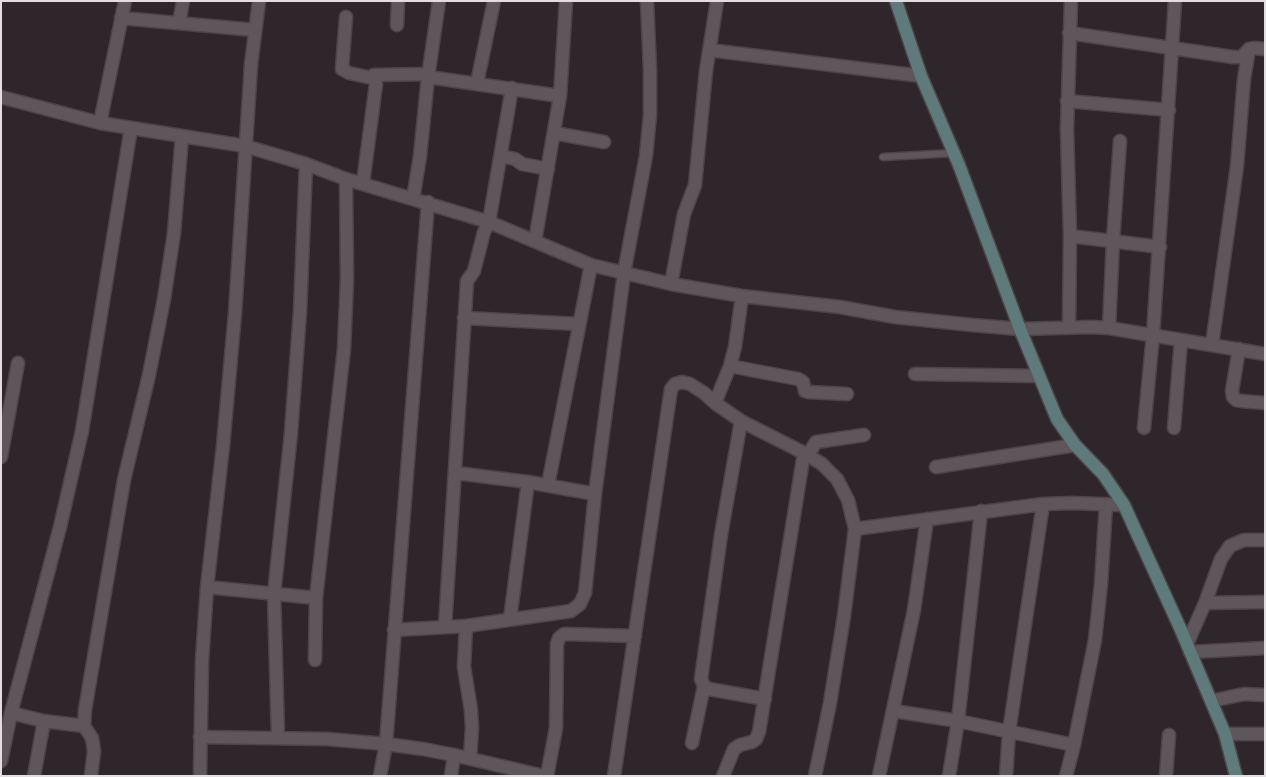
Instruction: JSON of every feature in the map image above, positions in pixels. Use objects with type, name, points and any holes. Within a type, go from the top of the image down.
[{"type":"street","points":[[100,123],[125,1]]},
{"type":"street","points":[[179,23],[183,1]]},
{"type":"street","points":[[200,776],[202,661],[207,587],[223,446],[234,323],[251,65],[259,1]]},
{"type":"street","points":[[396,25],[398,1]]},
{"type":"street","points":[[413,199],[439,1]]},
{"type":"street","points":[[477,83],[494,1]]},
{"type":"street","points":[[534,241],[560,96],[566,1]]},
{"type":"street","points":[[394,630],[466,626],[571,611],[580,604],[585,593],[595,494],[624,273],[647,148],[650,115],[650,70],[647,1]]},
{"type":"street","points":[[671,284],[684,214],[695,185],[702,108],[717,1]]},
{"type":"street","points":[[896,1],[921,76],[954,153],[1020,329],[1057,418],[1075,444],[1103,474],[1124,505],[1225,734],[1236,776]]},
{"type":"street","points":[[1069,327],[1070,236],[1067,101],[1071,1]]},
{"type":"street","points":[[1144,428],[1154,335],[1175,1]]},
{"type":"street","points":[[346,17],[342,69],[348,73],[372,78],[376,84],[363,183]]},
{"type":"street","points":[[121,18],[255,30]]},
{"type":"street","points":[[1069,34],[1233,57],[1242,57],[1248,49],[1265,49]]},
{"type":"street","points":[[1212,345],[1238,166],[1248,49]]},
{"type":"street","points":[[709,50],[921,76]]},
{"type":"street","points":[[374,74],[428,74],[428,77],[560,96]]},
{"type":"street","points":[[445,626],[467,281],[474,270],[484,232],[490,222],[512,88]]},
{"type":"street","points":[[1,97],[100,123],[245,146],[306,164],[346,179],[490,222],[591,265],[671,284],[742,296],[802,302],[895,316],[1020,329],[1109,328],[1265,354]]},
{"type":"street","points":[[1067,101],[1169,110]]},
{"type":"street","points":[[1,762],[11,713],[60,528],[82,431],[131,128]]},
{"type":"street","points":[[554,133],[604,142]]},
{"type":"street","points":[[91,776],[94,751],[92,738],[84,726],[85,710],[124,480],[149,375],[164,299],[174,233],[182,136]]},
{"type":"street","points":[[1109,328],[1112,241],[1120,141]]},
{"type":"street","points":[[501,156],[515,159],[522,164],[548,169]]},
{"type":"street","points":[[278,737],[274,594],[291,433],[300,312],[306,164]]},
{"type":"street","points":[[315,660],[316,598],[344,349],[347,279],[346,179]]},
{"type":"street","points":[[380,776],[386,744],[428,202]]},
{"type":"street","points":[[1070,236],[1160,247]]},
{"type":"street","points":[[548,485],[591,265]]},
{"type":"street","points":[[715,403],[735,348],[742,296]]},
{"type":"street","points":[[464,318],[579,324]]},
{"type":"street","points":[[1174,428],[1181,340]]},
{"type":"street","points":[[1239,349],[1232,391],[1233,397],[1242,402],[1265,403]]},
{"type":"street","points":[[1,456],[18,363]]},
{"type":"street","points":[[730,366],[798,379],[803,382],[805,391],[808,392],[847,394]]},
{"type":"street","points":[[916,374],[1039,376]]},
{"type":"street","points":[[614,776],[671,390],[675,384],[682,382],[690,384],[704,393],[741,421],[822,464],[837,479],[848,500],[855,529],[830,703],[815,776]]},
{"type":"street","points":[[692,744],[704,686],[701,679],[721,535],[741,421]]},
{"type":"street","points":[[723,776],[734,749],[756,740],[759,732],[806,454],[816,442],[864,435]]},
{"type":"street","points":[[936,467],[1075,444]]},
{"type":"street","points":[[456,474],[528,482],[595,494]]},
{"type":"street","points":[[510,619],[528,482]]},
{"type":"street","points":[[855,529],[1043,504],[1124,505]]},
{"type":"street","points":[[1006,776],[1009,732],[1043,504]]},
{"type":"street","points":[[1066,776],[1095,640],[1106,504]]},
{"type":"street","points":[[949,776],[958,721],[981,511]]},
{"type":"street","points":[[879,776],[914,610],[927,519]]},
{"type":"street","points":[[1188,648],[1221,559],[1230,546],[1244,540],[1265,540]]},
{"type":"street","points":[[207,587],[316,598]]},
{"type":"street","points":[[1205,603],[1265,602]]},
{"type":"street","points":[[466,626],[464,667],[472,728],[470,758]]},
{"type":"street","points":[[200,737],[278,737],[386,744],[454,754],[520,773],[545,776],[556,728],[557,644],[559,638],[564,634],[635,636]]},
{"type":"street","points":[[1188,648],[1265,648]]},
{"type":"street","points":[[704,686],[709,689],[765,699]]},
{"type":"street","points":[[1211,701],[1244,694],[1265,694]]},
{"type":"street","points":[[894,710],[1074,745]]},
{"type":"street","points":[[11,713],[44,721],[84,726]]},
{"type":"street","points":[[34,776],[44,721]]},
{"type":"street","points":[[1225,734],[1265,734]]},
{"type":"street","points":[[1166,776],[1169,735]]},
{"type":"street","points":[[451,776],[454,754]]},
{"type":"lane","points":[[883,157],[954,153]]}]
